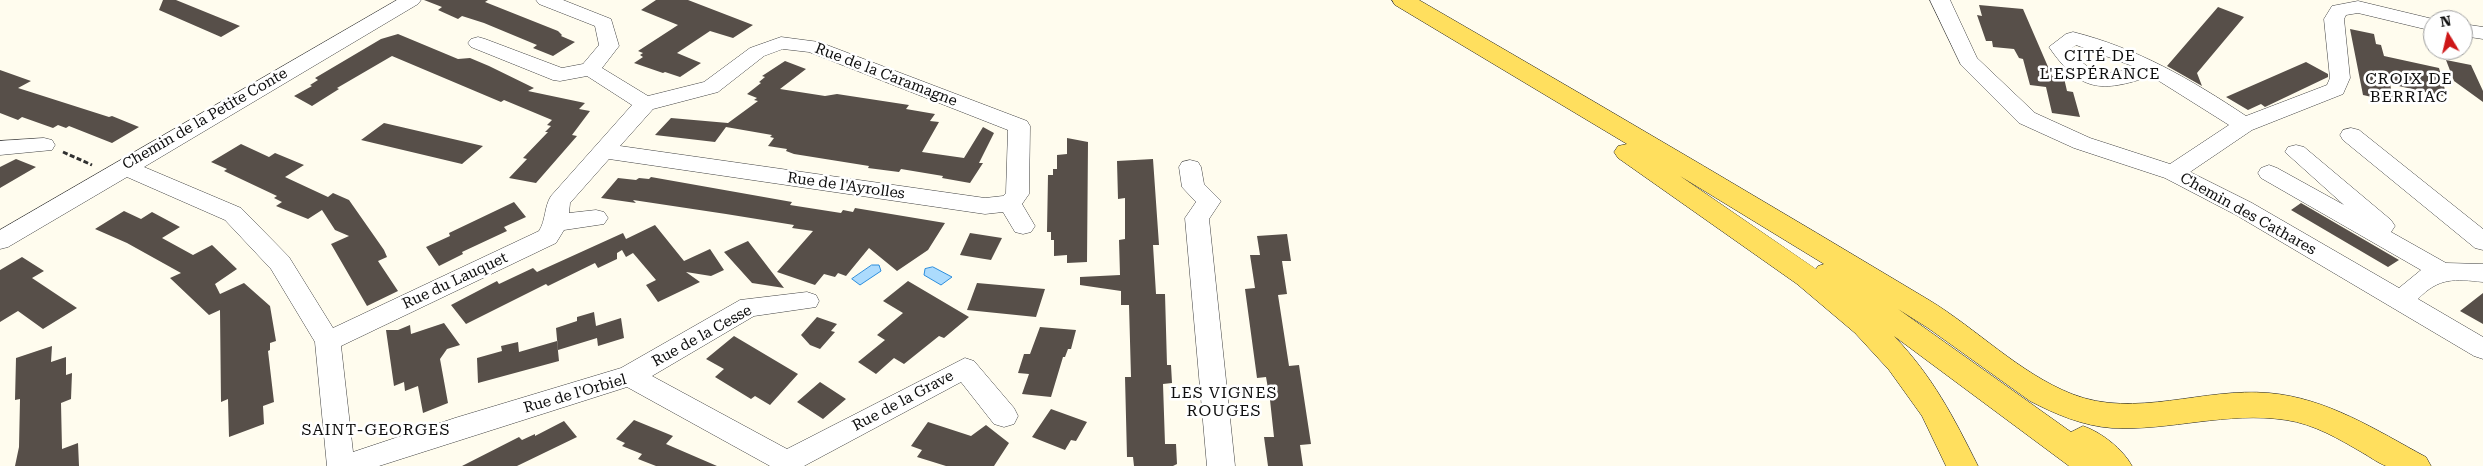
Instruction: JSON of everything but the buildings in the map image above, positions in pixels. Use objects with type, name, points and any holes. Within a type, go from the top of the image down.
[{"type":"main road","points":[[1396,0],[1841,281],[2093,466]]},
{"type":"main road","points":[[1403,0],[1559,90],[1750,207],[1934,316],[2030,386],[2059,402],[2092,414],[2127,417],[2229,404],[2267,404],[2305,410],[2340,423],[2415,466]]},
{"type":"main road","points":[[1534,87],[1807,277],[1840,303],[1900,362],[1934,409],[1962,466]]},
{"type":"main road","points":[[1750,207],[1970,356],[2096,449],[2116,466]]},
{"type":"street","name":"Chemin de la Petite Conte","points":[[0,241],[117,170],[411,0]]},
{"type":"street","points":[[478,43],[560,75],[590,69],[609,46],[604,24],[546,0]]},
{"type":"street","name":"Chemin des Cathares","points":[[1940,0],[1968,61],[2027,118],[2082,143],[2173,174],[2244,209],[2408,294],[2483,349]]},
{"type":"street","points":[[2173,174],[2244,125],[2301,104],[2336,88],[2340,78],[2334,19],[2339,10],[2358,7],[2423,23]]},
{"type":"street","name":"Rue de la Caramagne","points":[[645,104],[711,87],[757,52],[781,43],[812,46],[1019,126],[1017,194],[1010,203]]},
{"type":"street","points":[[2151,68],[2179,81],[2244,125]]},
{"type":"street","points":[[590,69],[645,104]]},
{"type":"street","name":"Rue du Lauquet","points":[[328,341],[548,237],[558,212],[605,150],[645,104]]},
{"type":"street","points":[[2351,135],[2472,225],[2483,242]]},
{"type":"street","points":[[0,148],[44,145]]},
{"type":"street","name":"Rue de l'Ayrolles","points":[[605,150],[986,206],[1010,203]]},
{"type":"street","points":[[2296,152],[2394,234],[2406,251]]},
{"type":"street","points":[[1190,167],[1193,187],[1209,201],[1197,218],[1221,466]]},
{"type":"street","points":[[117,170],[233,214],[280,263],[328,341],[341,466]]},
{"type":"street","points":[[2269,173],[2441,271]]},
{"type":"street","points":[[1010,203],[1023,226]]},
{"type":"street","points":[[558,212],[596,218]]},
{"type":"street","points":[[2408,294],[2429,275],[2441,271],[2483,272]]},
{"type":"street","name":"Rue de la Cesse","points":[[630,376],[749,307],[807,301]]},
{"type":"street","name":"Rue de la Grave","points":[[787,464],[966,368],[1004,416]]},
{"type":"street","name":"Rue de l'Orbiel","points":[[345,466],[456,429],[630,376],[787,464]]},
{"type":"path","points":[[44,145],[117,170]]},
{"type":"water","points":[[872,265],[879,265],[881,271],[860,285],[852,279]]},
{"type":"water","points":[[933,267],[952,277],[941,285],[924,275],[925,269]]},
{"type":"district","name":"CITÉ DE L'ESPÉRANCE","points":[[2100,65]]},
{"type":"district","name":"CROIX DE BERRIAC","points":[[2409,88]]},
{"type":"district","name":"LES VIGNES ROUGES","points":[[1224,402]]},
{"type":"district","name":"SAINT-GEORGES","points":[[376,430]]}]
